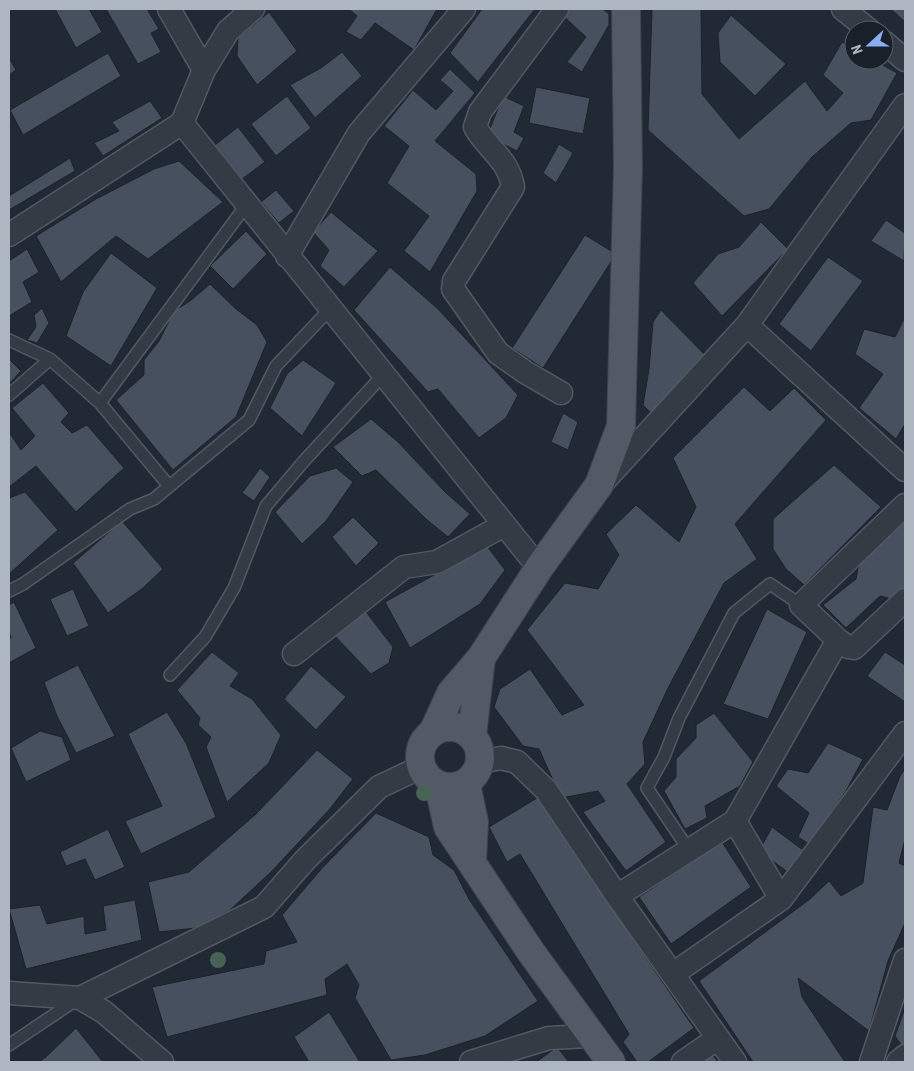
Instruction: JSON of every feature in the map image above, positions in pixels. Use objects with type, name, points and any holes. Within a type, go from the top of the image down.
[{"type":"main road","points":[[473,773],[453,788],[439,786],[428,778],[421,767],[420,753],[424,740],[434,730],[450,693],[482,658],[539,568],[600,485],[621,426],[628,166],[626,9]]},
{"type":"main road","points":[[472,736],[482,658]]},
{"type":"main road","points":[[434,730],[448,726],[461,728],[472,736],[479,748],[473,773],[474,822],[472,861]]},
{"type":"main road","points":[[439,786],[448,827],[589,1036],[611,1062]]},
{"type":"street","points":[[169,9],[204,70]]},
{"type":"street","points":[[9,235],[182,123],[204,70],[228,31],[253,9]]},
{"type":"street","points":[[287,256],[359,133],[464,9]]},
{"type":"street","points":[[557,9],[480,112],[475,127],[482,140],[500,156],[510,173],[513,187],[454,281],[453,289],[498,353],[525,372],[561,393]]},
{"type":"street","points":[[843,9],[857,20]]},
{"type":"street","points":[[894,51],[905,60]]},
{"type":"street","points":[[600,485],[747,325],[905,105]]},
{"type":"street","points":[[182,123],[539,568]]},
{"type":"street","points":[[747,325],[905,470]]},
{"type":"street","points":[[905,505],[802,605],[838,640],[848,647],[854,648],[905,600]]},
{"type":"street","points":[[294,654],[404,568],[437,562],[504,525]]},
{"type":"street","points":[[617,896],[735,821],[838,640]]},
{"type":"street","points":[[672,974],[781,899],[905,733]]},
{"type":"street","points":[[473,773],[501,758],[517,762],[546,790],[617,896],[735,1062]]},
{"type":"street","points":[[80,998],[264,907],[305,860],[379,787],[421,767]]},
{"type":"street","points":[[735,821],[781,899]]},
{"type":"street","points":[[871,1062],[905,960]]},
{"type":"street","points":[[9,993],[80,998],[104,1012],[162,1062]]},
{"type":"street","points":[[471,1062],[549,1038],[589,1036]]},
{"type":"street","points":[[683,1062],[718,1038]]},
{"type":"street","points":[[898,1062],[905,1056]]},
{"type":"lane","points":[[100,403],[247,204]]},
{"type":"lane","points":[[9,591],[23,584],[130,509],[154,499],[249,420],[276,366],[330,309]]},
{"type":"lane","points":[[9,340],[50,360],[100,403],[169,486]]},
{"type":"lane","points":[[9,395],[50,360]]},
{"type":"lane","points":[[170,675],[205,638],[234,588],[266,506],[304,460],[383,375]]},
{"type":"lane","points":[[689,850],[647,788],[664,757],[680,718],[734,613],[770,584],[802,605]]},
{"type":"lane","points":[[9,1045],[80,998]]},
{"type":"building","points":[[55,9],[89,9],[102,32],[76,48]]},
{"type":"building","points":[[106,9],[147,9],[159,29],[151,33],[161,52],[138,64]]},
{"type":"building","points":[[349,9],[437,9],[414,50],[375,23],[361,40],[346,32],[357,16]]},
{"type":"building","points":[[482,9],[535,9],[478,82],[450,53]]},
{"type":"building","points":[[563,9],[603,9],[609,14],[609,25],[582,72],[567,62],[586,37],[560,13]]},
{"type":"building","points":[[652,9],[701,9],[702,94],[739,139],[805,81],[827,111],[843,93],[823,75],[842,42],[844,43],[844,70],[892,70],[897,73],[871,120],[851,123],[812,157],[769,209],[744,216],[648,130]]},
{"type":"building","points":[[891,9],[905,9],[905,22]]},
{"type":"building","points":[[269,12],[297,51],[257,85],[237,56],[238,38]]},
{"type":"building","points":[[731,15],[786,64],[755,96],[720,62],[718,33]]},
{"type":"building","points":[[342,52],[362,76],[315,118],[290,85],[321,68]]},
{"type":"building","points":[[108,53],[121,76],[23,135],[10,110]]},
{"type":"building","points":[[9,58],[16,70],[9,75]]},
{"type":"building","points":[[450,69],[475,93],[435,141],[476,174],[477,191],[430,272],[404,251],[429,216],[387,183],[409,146],[384,126],[413,90],[436,110],[453,91],[440,80]]},
{"type":"building","points":[[536,87],[590,98],[583,134],[529,123]]},
{"type":"building","points":[[287,96],[311,128],[276,156],[251,124]]},
{"type":"building","points":[[503,96],[524,106],[514,132],[524,138],[517,151],[487,136]]},
{"type":"building","points":[[150,101],[162,118],[103,156],[94,143],[119,131],[112,122]]},
{"type":"building","points":[[238,127],[265,162],[242,179],[215,145]]},
{"type":"building","points":[[559,144],[573,153],[556,183],[543,173]]},
{"type":"building","points":[[70,158],[75,171],[9,210],[9,196]]},
{"type":"building","points":[[179,161],[223,202],[148,259],[116,236],[61,282],[36,236],[96,199],[154,169]]},
{"type":"building","points":[[276,190],[294,211],[279,223],[261,202]]},
{"type":"building","points":[[331,212],[378,251],[344,287],[320,266],[329,250],[313,232]]},
{"type":"building","points":[[886,220],[905,233],[904,261],[871,241]]},
{"type":"building","points":[[761,222],[788,249],[722,316],[693,283],[718,254],[739,247]]},
{"type":"building","points":[[246,231],[267,254],[233,289],[210,266]]},
{"type":"building","points":[[585,235],[616,254],[543,368],[512,348]]},
{"type":"building","points":[[27,249],[39,272],[23,282],[32,302],[9,316],[9,261]]},
{"type":"building","points":[[111,253],[157,288],[111,366],[66,336],[83,292]]},
{"type":"building","points":[[828,257],[863,281],[811,351],[779,324]]},
{"type":"building","points":[[390,267],[437,308],[518,395],[506,418],[479,438],[438,389],[428,392],[354,310]]},
{"type":"building","points":[[210,284],[236,309],[257,325],[267,342],[236,417],[173,470],[116,400],[144,375],[144,360],[159,341],[174,311],[190,301]]},
{"type":"building","points":[[42,308],[49,323],[37,343],[27,340],[36,327],[34,315]]},
{"type":"building","points":[[661,310],[707,357],[655,417],[643,405],[649,369],[653,322]]},
{"type":"building","points":[[905,317],[905,424],[896,439],[859,408],[883,374],[855,354],[864,329],[895,337]]},
{"type":"building","points":[[9,359],[21,371],[9,384]]},
{"type":"building","points":[[303,360],[336,383],[302,436],[270,408],[287,374]]},
{"type":"building","points":[[43,383],[69,413],[61,422],[72,433],[87,425],[124,468],[76,512],[36,466],[9,487],[9,432],[21,450],[35,436],[12,408]]},
{"type":"building","points":[[744,387],[770,411],[794,388],[826,420],[735,524],[757,559],[724,583],[668,688],[643,742],[645,764],[627,784],[666,842],[626,871],[583,812],[605,801],[598,791],[561,798],[539,749],[523,746],[494,707],[500,689],[530,669],[562,715],[584,705],[527,630],[565,583],[598,589],[619,555],[606,534],[636,505],[679,542],[696,507],[673,458]]},
{"type":"building","points":[[563,413],[578,422],[568,450],[551,442]]},
{"type":"building","points":[[371,419],[398,442],[444,491],[470,514],[448,537],[426,519],[376,470],[362,476],[333,447]]},
{"type":"building","points":[[834,465],[881,507],[804,585],[786,569],[773,549],[773,519]]},
{"type":"building","points":[[260,468],[270,477],[254,501],[242,493]]},
{"type":"building","points":[[336,468],[353,482],[326,521],[302,544],[275,512],[310,476]]},
{"type":"building","points":[[25,492],[58,530],[9,574],[9,498]]},
{"type":"building","points":[[353,517],[379,543],[356,566],[332,537]]},
{"type":"building","points":[[905,517],[905,592],[899,601],[880,596],[846,628],[823,605],[856,579],[859,562]]},
{"type":"building","points":[[122,521],[163,569],[143,588],[108,613],[73,563]]},
{"type":"building","points":[[484,542],[505,570],[480,604],[410,648],[385,602],[463,559]]},
{"type":"building","points":[[73,589],[89,626],[67,636],[50,599]]},
{"type":"building","points":[[14,602],[36,648],[9,663],[9,639],[11,638],[9,631],[9,605]]},
{"type":"building","points":[[360,604],[393,647],[389,663],[371,674],[333,634]]},
{"type":"building","points":[[767,609],[807,632],[768,719],[723,704]]},
{"type":"building","points":[[212,652],[239,673],[230,686],[252,699],[281,735],[269,763],[227,802],[206,747],[211,737],[198,725],[200,718],[177,690]]},
{"type":"building","points":[[885,652],[905,665],[905,702],[867,676]]},
{"type":"building","points":[[78,665],[115,736],[76,753],[57,716],[44,682]]},
{"type":"building","points":[[311,666],[346,697],[316,730],[284,699]]},
{"type":"building","points":[[167,712],[186,743],[216,817],[141,854],[125,821],[162,806],[128,734]]},
{"type":"building","points":[[714,713],[753,762],[740,786],[705,806],[707,818],[685,829],[664,791],[676,777],[676,759],[696,738],[696,725]]},
{"type":"building","points":[[40,731],[62,737],[71,760],[26,782],[11,748]]},
{"type":"building","points":[[828,743],[863,759],[846,791],[809,844],[798,837],[809,813],[776,786],[788,769],[808,773]]},
{"type":"building","points":[[317,750],[353,779],[329,810],[271,872],[229,911],[196,928],[159,932],[148,882],[189,872],[256,814]]},
{"type":"building","points":[[905,769],[905,839],[899,863],[905,866],[905,923],[888,961],[869,1031],[798,978],[802,997],[845,1062],[753,1062],[699,981],[810,899],[829,881],[841,896],[863,883],[873,807],[887,810],[900,776]]},
{"type":"building","points":[[537,798],[694,1028],[648,1062],[637,1062],[623,1042],[629,1034],[520,854],[507,862],[489,827]]},
{"type":"building","points":[[376,813],[429,837],[433,855],[454,870],[469,899],[538,1001],[485,1036],[425,1055],[391,1060],[355,998],[359,985],[347,964],[325,979],[327,995],[167,1037],[152,987],[264,964],[266,951],[297,942],[282,915],[323,867]]},
{"type":"building","points":[[772,827],[803,850],[789,873],[759,851]]},
{"type":"building","points":[[108,829],[125,867],[95,880],[85,859],[66,866],[60,852]]},
{"type":"building","points":[[722,842],[751,887],[671,944],[639,897]]},
{"type":"building","points":[[135,900],[142,940],[26,969],[9,909],[40,905],[47,924],[84,916],[85,934],[106,930],[103,906]]},
{"type":"building","points":[[905,1008],[905,1046],[903,1048],[895,1036]]},
{"type":"building","points":[[329,1012],[360,1062],[309,1062],[294,1037]]},
{"type":"building","points":[[76,1028],[103,1062],[39,1062],[47,1056]]},
{"type":"building","points":[[557,1047],[569,1062],[536,1062]]},
{"type":"building","points":[[713,1055],[718,1062],[703,1062]]}]
